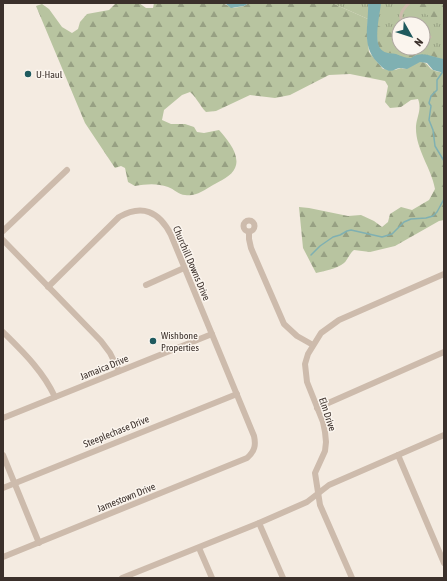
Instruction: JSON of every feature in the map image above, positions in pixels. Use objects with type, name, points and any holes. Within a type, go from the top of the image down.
[{"type":"street","points":[[3,232],[67,170]]},
{"type":"street","name":"Churchill Downs Drive","points":[[48,286],[119,217],[134,210],[147,211],[154,214],[167,227],[254,436],[254,450]]},
{"type":"street","points":[[249,232],[251,248],[284,324],[297,336],[313,345]]},
{"type":"street","points":[[3,240],[101,341],[110,353],[119,371]]},
{"type":"street","points":[[146,285],[184,268]]},
{"type":"street","name":"Elm Drive","points":[[352,578],[320,505],[315,473],[325,451],[326,442],[323,422],[307,382],[305,364],[308,354],[322,333],[338,320],[444,274]]},
{"type":"street","points":[[3,332],[37,367],[45,378],[55,398]]},
{"type":"street","name":"Jamaica Drive","points":[[3,418],[212,334]]},
{"type":"street","points":[[317,408],[444,352]]},
{"type":"street","name":"Steeplechase Drive","points":[[3,488],[236,394]]},
{"type":"street","points":[[122,578],[199,548],[307,502],[329,485],[444,435]]},
{"type":"street","name":"Jamestown Drive","points":[[3,557],[248,458],[254,450]]},
{"type":"street","points":[[3,455],[39,543]]},
{"type":"street","points":[[398,455],[444,561]]},
{"type":"street","points":[[259,523],[283,578]]},
{"type":"street","points":[[199,548],[212,578]]},
{"type":"street","points":[[139,571],[142,578]]},
{"type":"lane","points":[[401,16],[402,11],[409,3]]},
{"type":"green space","points":[[116,3],[139,3],[146,8],[153,8],[154,3],[222,3],[234,8],[244,6],[249,3],[332,3],[368,19],[367,34],[369,52],[383,69],[404,69],[418,62],[423,62],[426,63],[432,70],[444,73],[444,220],[439,221],[395,246],[370,252],[354,250],[345,262],[338,267],[316,273],[303,248],[299,207],[348,216],[361,215],[374,221],[382,227],[388,222],[390,214],[401,207],[412,210],[429,200],[435,189],[416,134],[419,109],[418,99],[411,100],[401,107],[390,108],[385,102],[388,86],[385,81],[350,74],[329,75],[290,95],[275,98],[250,95],[216,111],[206,112],[190,92],[182,95],[164,110],[162,120],[171,124],[185,124],[194,127],[197,132],[204,133],[219,130],[235,153],[235,168],[229,176],[200,193],[193,195],[183,195],[170,188],[156,184],[135,186],[128,182],[125,168],[121,166],[115,168],[85,123],[36,6],[42,4],[49,9],[62,27],[72,33],[78,29],[80,22],[87,14],[109,10]]},
{"type":"green space","points":[[332,3],[368,3],[368,19]]},
{"type":"green space","points":[[372,3],[444,3],[444,63],[381,59]]},
{"type":"green space","points":[[402,3],[444,3],[444,23]]},
{"type":"green space","points":[[377,25],[391,33],[391,53],[379,48],[377,41]]},
{"type":"green space","points":[[431,47],[444,52],[444,59],[431,56]]},
{"type":"green space","points":[[401,56],[415,56],[411,58]]},
{"type":"water","points":[[222,3],[249,3],[244,6],[231,8]]},
{"type":"water","points":[[368,3],[381,3],[377,36],[380,47],[383,51],[391,54],[391,56],[411,58],[415,56],[431,56],[444,59],[444,73],[433,70],[427,63],[420,62],[407,69],[399,68],[389,71],[382,67],[372,55],[367,41]]},
{"type":"waterway","points":[[444,70],[437,80],[437,90],[431,96],[429,103],[431,106],[429,120],[433,130],[435,146],[444,161]]},
{"type":"waterway","points":[[311,255],[320,246],[333,237],[347,231],[351,230],[382,237],[392,234],[404,222],[411,219],[433,216],[444,199]]},
{"type":"place","name":"U-Haul","points":[[28,74]]},
{"type":"place","name":"Wishbone Properties","points":[[153,341]]}]
